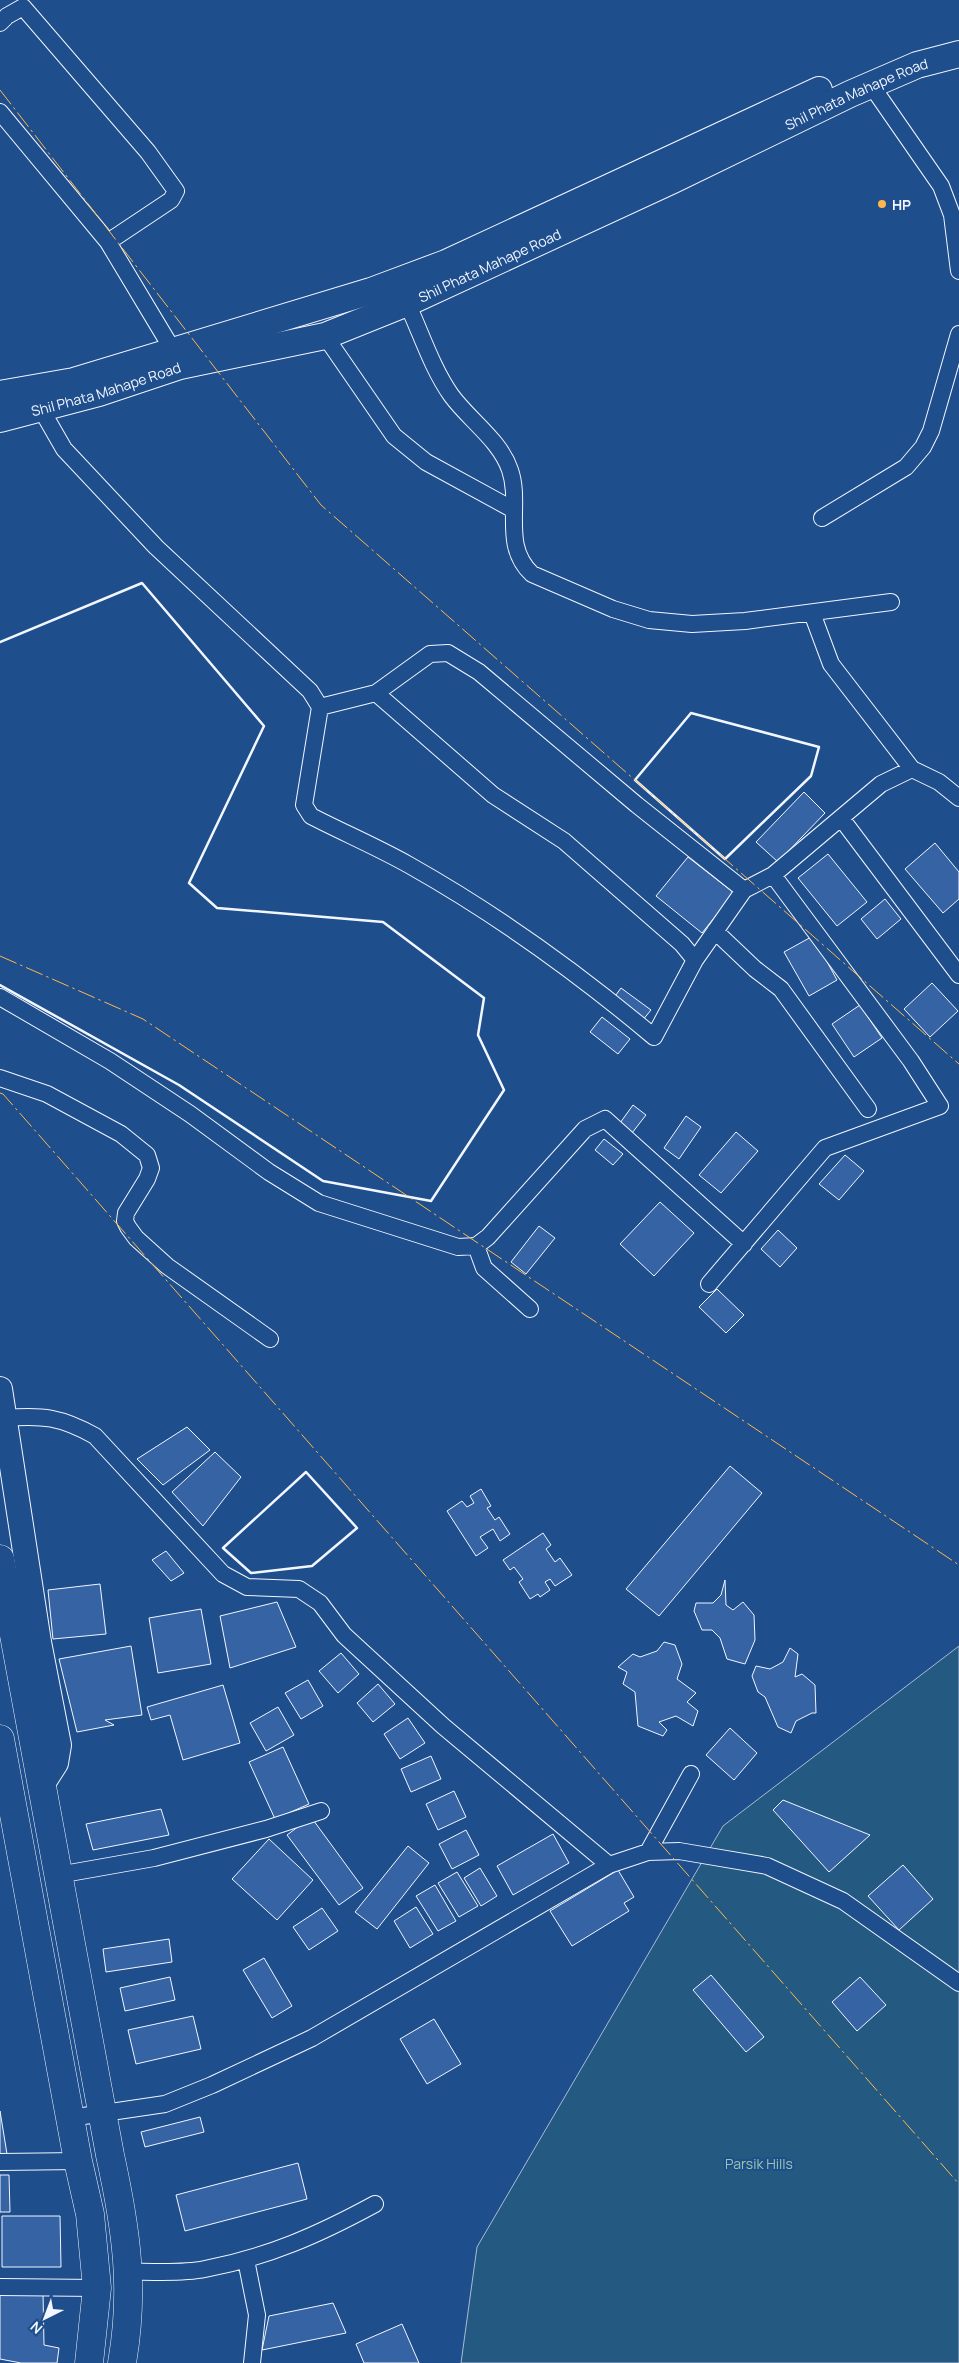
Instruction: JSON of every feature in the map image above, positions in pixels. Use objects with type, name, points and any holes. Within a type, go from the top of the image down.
[{"type":"highway","points":[[0,1559],[102,2114],[122,2208],[130,2298],[122,2363]]},
{"type":"highway","points":[[0,1739],[6,1797],[90,2214],[97,2288],[89,2363]]},
{"type":"highway","points":[[40,1963],[73,1956]]},
{"type":"main road","name":"Shil Phata Mahape Road","points":[[0,419],[99,393],[177,358],[446,263],[722,133],[865,69],[959,35]]},
{"type":"main road","name":"Shil Phata Mahape Road","points":[[0,394],[74,381],[177,358],[325,336],[407,303],[673,180],[871,85],[917,65],[959,54]]},
{"type":"street","points":[[0,24],[7,16],[23,7],[148,152],[176,191],[170,200],[108,242]]},
{"type":"street","points":[[871,85],[941,186],[952,215],[959,271]]},
{"type":"street","points":[[0,112],[108,242],[177,358]]},
{"type":"street","points":[[407,303],[448,390],[495,445],[510,469],[513,488],[512,510],[515,546],[522,565],[532,574],[613,609],[649,620],[692,624],[745,621],[891,602]]},
{"type":"street","points":[[822,518],[906,467],[923,447],[930,430],[959,334]]},
{"type":"street","points":[[325,336],[394,436],[426,462],[512,510]]},
{"type":"street","points":[[41,409],[64,449],[156,547],[310,691],[320,707],[304,806],[311,816],[409,865],[488,914],[571,969],[654,1037],[695,960],[744,890],[773,875],[881,784],[912,769]]},
{"type":"street","points":[[812,612],[831,664],[912,769],[939,782],[959,798]]},
{"type":"street","points":[[320,707],[376,693],[430,654],[448,653],[479,672],[637,805],[744,890]]},
{"type":"street","points":[[376,693],[493,794],[564,841],[682,944],[695,960]]},
{"type":"street","points":[[841,818],[959,975]]},
{"type":"street","points":[[709,1284],[825,1148],[940,1106],[911,1061],[773,875]]},
{"type":"street","points":[[716,931],[755,969],[780,989],[868,1109]]},
{"type":"street","points":[[0,997],[110,1060],[190,1114],[269,1172],[319,1203],[458,1247],[476,1246],[508,1216],[584,1129],[605,1119],[744,1244]]},
{"type":"street","points":[[0,1078],[47,1094],[121,1134],[146,1154],[151,1168],[147,1179],[126,1213],[125,1221],[128,1227],[136,1238],[167,1266],[270,1338]]},
{"type":"street","points":[[476,1246],[484,1268],[530,1309]]},
{"type":"street","points":[[0,1388],[39,1642],[59,1745],[56,1762],[42,1784]]},
{"type":"street","points":[[5,1418],[33,1416],[71,1422],[95,1436],[223,1574],[247,1587],[299,1589],[320,1603],[344,1635],[444,1726],[609,1865]]},
{"type":"street","points":[[648,1852],[691,1774]]},
{"type":"street","points":[[58,1876],[154,1858],[266,1829],[321,1811]]},
{"type":"street","points":[[70,2118],[165,2104],[212,2085],[312,2038],[609,1865],[648,1852],[680,1851],[767,1866],[843,1901],[959,1983]]},
{"type":"street","points":[[0,2162],[78,2161]]},
{"type":"street","points":[[128,2272],[204,2270],[246,2260],[293,2246],[374,2204]]},
{"type":"street","points":[[246,2260],[257,2316],[252,2363]]},
{"type":"street","points":[[0,2287],[97,2288]]},
{"type":"green space","name":"Parsik Hills","points":[[959,1646],[959,2363],[461,2363],[477,2247],[723,1826]]},
{"type":"building","points":[[804,792],[825,813],[778,862],[756,842]]},
{"type":"building","points":[[935,843],[959,872],[959,899],[943,913],[905,869]]},
{"type":"building","points":[[828,854],[867,902],[837,926],[798,878]]},
{"type":"building","points":[[688,857],[734,893],[702,933],[656,896]]},
{"type":"building","points":[[885,899],[901,919],[877,939],[861,919]]},
{"type":"building","points":[[813,936],[837,980],[809,996],[784,952]]},
{"type":"building","points":[[932,983],[958,1011],[930,1037],[904,1009]]},
{"type":"building","points":[[621,988],[651,1010],[642,1021],[613,999]]},
{"type":"building","points":[[860,1005],[882,1038],[854,1057],[832,1024]]},
{"type":"building","points":[[602,1017],[630,1039],[618,1054],[590,1032]]},
{"type":"building","points":[[633,1105],[646,1115],[632,1133],[620,1123]]},
{"type":"building","points":[[686,1116],[701,1127],[679,1159],[664,1148]]},
{"type":"building","points":[[736,1132],[758,1151],[721,1193],[699,1175]]},
{"type":"building","points":[[604,1139],[623,1154],[613,1165],[595,1150]]},
{"type":"building","points":[[845,1155],[864,1171],[839,1200],[819,1184]]},
{"type":"building","points":[[660,1202],[694,1233],[654,1276],[620,1244]]},
{"type":"building","points":[[539,1226],[555,1238],[526,1274],[511,1262]]},
{"type":"building","points":[[778,1230],[797,1248],[780,1267],[761,1249]]},
{"type":"building","points":[[717,1289],[744,1315],[726,1333],[699,1307]]},
{"type":"building","points":[[187,1427],[210,1450],[163,1485],[137,1459]]},
{"type":"building","points":[[215,1452],[241,1477],[203,1526],[172,1492]]},
{"type":"building","points":[[730,1466],[762,1493],[659,1616],[626,1589]]},
{"type":"building","points":[[481,1489],[491,1506],[487,1508],[495,1520],[499,1517],[510,1534],[500,1541],[493,1529],[480,1537],[488,1548],[476,1556],[447,1511],[462,1501],[467,1507],[474,1503],[470,1496]]},
{"type":"building","points":[[543,1533],[551,1545],[546,1549],[555,1562],[560,1558],[572,1575],[555,1586],[550,1579],[545,1582],[550,1590],[540,1597],[538,1594],[530,1599],[519,1582],[523,1579],[514,1567],[510,1570],[503,1560]]},
{"type":"building","points":[[166,1551],[184,1573],[171,1581],[152,1560]]},
{"type":"building","points":[[725,1580],[726,1605],[733,1610],[743,1602],[754,1615],[755,1640],[745,1664],[727,1659],[720,1638],[712,1630],[702,1630],[694,1611],[696,1603],[713,1603],[721,1595]]},
{"type":"building","points":[[100,1584],[106,1634],[53,1639],[48,1590]]},
{"type":"building","points":[[277,1602],[296,1647],[230,1668],[220,1616]]},
{"type":"building","points":[[201,1609],[211,1664],[158,1673],[149,1618]]},
{"type":"building","points":[[664,1642],[675,1645],[682,1664],[677,1679],[696,1693],[687,1702],[698,1711],[693,1726],[676,1716],[659,1722],[667,1730],[663,1736],[638,1726],[635,1692],[623,1684],[627,1672],[618,1667],[633,1654],[640,1657],[657,1651]]},
{"type":"building","points":[[131,1646],[142,1715],[105,1720],[114,1725],[77,1732],[59,1659]]},
{"type":"building","points":[[790,1648],[798,1654],[795,1677],[802,1674],[815,1685],[816,1713],[796,1721],[791,1733],[778,1727],[765,1697],[758,1692],[752,1676],[756,1666],[770,1669],[783,1662]]},
{"type":"building","points":[[341,1653],[359,1674],[338,1693],[319,1671]]},
{"type":"building","points":[[308,1680],[323,1706],[301,1719],[285,1693]]},
{"type":"building","points":[[378,1684],[395,1704],[373,1722],[357,1703]]},
{"type":"building","points":[[223,1685],[240,1743],[183,1760],[170,1715],[151,1720],[147,1707]]},
{"type":"building","points":[[278,1707],[294,1735],[266,1751],[250,1723]]},
{"type":"building","points":[[408,1718],[425,1743],[400,1759],[384,1734]]},
{"type":"building","points":[[730,1728],[757,1753],[734,1780],[706,1755]]},
{"type":"building","points":[[283,1747],[309,1804],[275,1819],[249,1762]]},
{"type":"building","points":[[431,1756],[441,1779],[411,1792],[401,1769]]},
{"type":"building","points":[[454,1791],[466,1817],[438,1830],[426,1804]]},
{"type":"building","points":[[783,1800],[870,1835],[829,1872],[773,1810]]},
{"type":"building","points":[[161,1809],[169,1835],[93,1850],[86,1824]]},
{"type":"building","points":[[311,1817],[363,1888],[339,1905],[287,1835]]},
{"type":"building","points":[[466,1830],[479,1855],[452,1869],[439,1844]]},
{"type":"building","points":[[553,1834],[569,1863],[513,1895],[497,1866]]},
{"type":"building","points":[[269,1839],[313,1880],[277,1920],[232,1879]]},
{"type":"building","points":[[408,1846],[429,1863],[377,1929],[355,1912]]},
{"type":"building","points":[[903,1865],[933,1899],[899,1930],[868,1896]]},
{"type":"building","points":[[480,1868],[497,1896],[481,1906],[464,1878]]},
{"type":"building","points":[[618,1870],[634,1897],[624,1903],[629,1911],[572,1946],[550,1911]]},
{"type":"building","points":[[457,1872],[478,1906],[459,1917],[438,1883]]},
{"type":"building","points":[[435,1885],[456,1921],[438,1931],[416,1896]]},
{"type":"building","points":[[416,1907],[433,1934],[410,1948],[394,1921]]},
{"type":"building","points":[[322,1908],[338,1931],[309,1950],[293,1927]]},
{"type":"building","points":[[169,1939],[172,1962],[106,1972],[103,1949]]},
{"type":"building","points":[[264,1958],[292,2006],[272,2018],[243,1970]]},
{"type":"building","points":[[711,1975],[764,2037],[746,2052],[693,1990]]},
{"type":"building","points":[[170,1977],[175,2000],[125,2011],[120,1988]]},
{"type":"building","points":[[860,1977],[886,2005],[857,2031],[832,2002]]},
{"type":"building","points":[[193,2016],[201,2049],[136,2064],[128,2030]]},
{"type":"building","points":[[434,2019],[461,2064],[427,2084],[400,2039]]},
{"type":"building","points":[[0,2111],[7,2154],[0,2154]]},
{"type":"building","points":[[200,2117],[204,2132],[145,2147],[141,2132]]},
{"type":"building","points":[[298,2163],[307,2199],[185,2231],[176,2195]]},
{"type":"building","points":[[0,2175],[9,2175],[10,2212],[0,2212]]},
{"type":"building","points":[[2,2216],[60,2216],[61,2267],[2,2267]]},
{"type":"building","points":[[0,2292],[43,2293],[44,2345],[59,2348],[57,2363],[21,2363],[0,2359]]},
{"type":"building","points":[[333,2303],[346,2333],[262,2350],[269,2316]]},
{"type":"building","points":[[402,2324],[419,2363],[364,2363],[356,2344]]},
{"type":"wall","points":[[0,642],[142,583],[264,726],[189,883],[217,908],[383,922],[484,998],[478,1035],[504,1090],[431,1201],[323,1181],[179,1085],[0,985]]},
{"type":"wall","points":[[691,713],[819,747],[811,776],[725,859],[635,780],[691,713]]},
{"type":"wall","points":[[306,1472],[357,1528],[312,1566],[251,1573],[223,1548],[306,1472]]},
{"type":"power","points":[[0,90],[321,505],[959,1064]]},
{"type":"power","points":[[0,956],[143,1019],[959,1565]]},
{"type":"power","points":[[0,1093],[3,1094],[959,2184]]},
{"type":"place","name":"HP","points":[[882,204]]}]
